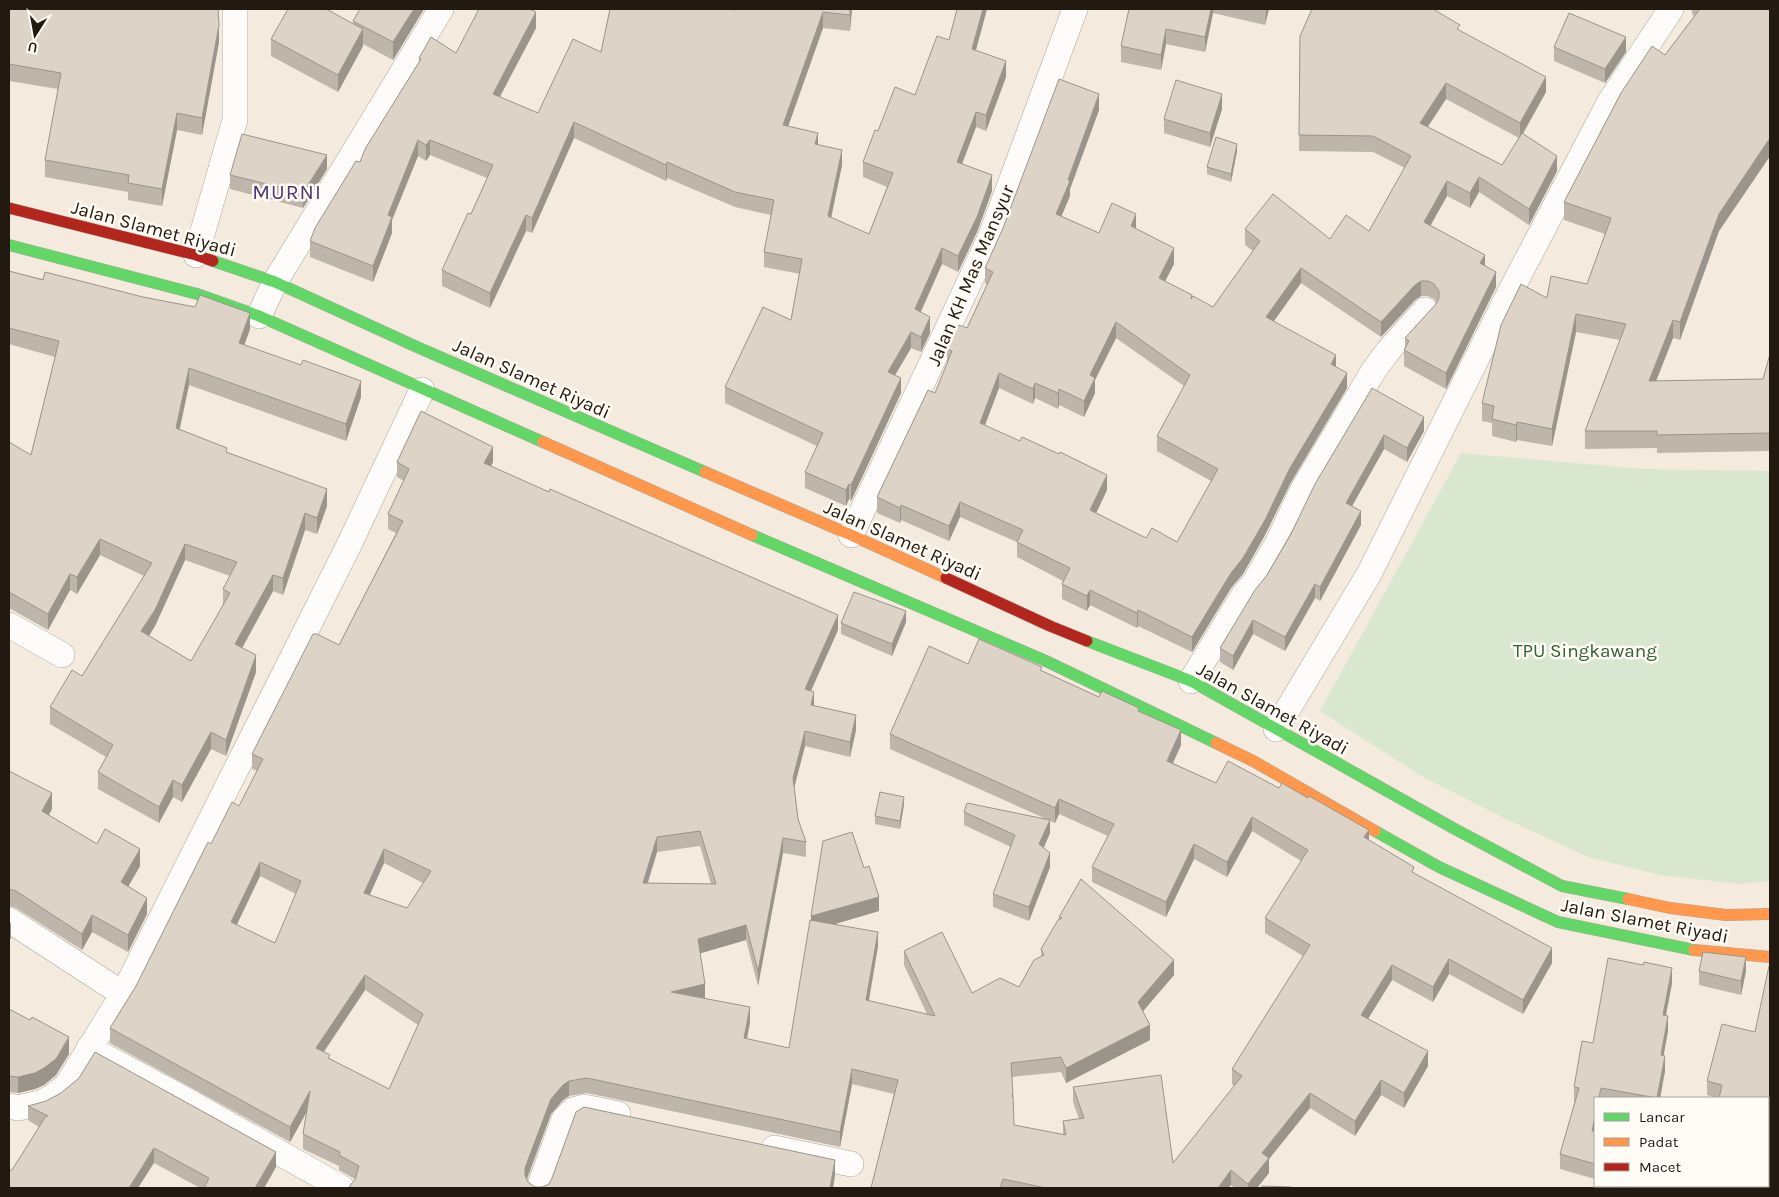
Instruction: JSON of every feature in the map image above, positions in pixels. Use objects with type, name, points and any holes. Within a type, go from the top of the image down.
[{"type":"main road","name":"Jalan Slamet Riyadi","points":[[9,208],[196,255],[275,282],[508,387],[851,535],[1050,626],[1191,681],[1453,828],[1562,886],[1670,908],[1726,916],[1770,914]]},
{"type":"main road","name":"Jalan Slamet Riyadi","points":[[9,245],[197,294],[259,316],[833,571],[1046,661],[1254,762],[1440,867],[1558,922],[1685,949],[1759,958],[1770,957]]},
{"type":"street","points":[[196,255],[235,120],[235,9]]},
{"type":"street","points":[[259,316],[275,282],[441,9]]},
{"type":"street","name":"Jalan KH Mas Mansyur","points":[[851,535],[990,238],[1075,9]]},
{"type":"street","points":[[1276,729],[1369,574],[1509,294],[1609,102],[1671,9]]},
{"type":"street","points":[[1191,681],[1278,542],[1302,492],[1374,370],[1388,351],[1425,310]]},
{"type":"street","points":[[9,1106],[18,1108],[40,1103],[52,1097],[67,1085],[123,994],[348,547],[422,390]]},
{"type":"street","points":[[9,625],[62,655]]},
{"type":"street","points":[[9,920],[123,994]]},
{"type":"street","points":[[89,1048],[194,1104],[342,1188]]},
{"type":"street","points":[[539,1188],[564,1119],[573,1110],[584,1107],[641,1119]]},
{"type":"street","points":[[756,1144],[851,1164]]},
{"type":"green space","name":"TPU Singkawang","points":[[1461,453],[1642,469],[1770,471],[1770,881],[1740,884],[1660,875],[1588,857],[1504,818],[1423,777],[1320,711]]},
{"type":"building","points":[[9,9],[218,9],[219,25],[202,118],[177,113],[162,189],[128,183],[129,175],[45,160],[61,73],[9,64]]},
{"type":"building","points":[[288,9],[326,9],[363,29],[338,75],[271,39]]},
{"type":"building","points":[[360,9],[414,9],[393,42],[353,21]]},
{"type":"building","points":[[479,9],[529,9],[536,12],[493,94],[538,113],[573,39],[601,52],[610,9],[850,9],[850,15],[823,12],[783,125],[818,133],[815,144],[842,150],[828,216],[869,234],[893,173],[863,162],[875,130],[878,131],[895,87],[915,95],[937,36],[949,40],[957,9],[983,9],[972,49],[1006,61],[986,115],[976,112],[957,162],[992,175],[977,217],[958,256],[942,248],[915,309],[930,317],[921,337],[911,332],[888,372],[901,378],[851,485],[849,484],[846,490],[805,472],[823,433],[725,387],[763,307],[791,320],[802,259],[764,252],[774,200],[735,192],[667,162],[666,165],[574,122],[532,218],[526,215],[490,293],[442,270],[468,213],[471,214],[493,165],[430,140],[426,145],[418,140],[388,215],[392,217],[373,266],[310,241],[315,228],[356,161],[360,162],[365,149],[421,59],[419,58],[431,37],[456,53]]},
{"type":"building","points":[[1129,9],[1211,9],[1205,37],[1166,29],[1161,55],[1121,46]]},
{"type":"building","points":[[1312,9],[1433,9],[1460,25],[1457,29],[1546,77],[1520,123],[1446,83],[1420,123],[1502,165],[1522,133],[1557,156],[1529,209],[1479,177],[1470,193],[1447,181],[1424,222],[1485,255],[1480,263],[1496,272],[1446,373],[1404,350],[1409,341],[1405,338],[1436,304],[1439,298],[1439,291],[1434,284],[1428,281],[1421,281],[1415,285],[1381,322],[1301,268],[1266,317],[1336,355],[1331,364],[1347,373],[1290,468],[1265,520],[1243,558],[1231,573],[1192,637],[1138,610],[1137,613],[1090,590],[1087,596],[1062,584],[1070,568],[1017,542],[1023,530],[960,502],[949,526],[901,505],[900,508],[877,497],[928,390],[935,393],[952,351],[947,349],[954,332],[959,325],[967,328],[993,272],[985,268],[1003,228],[1059,79],[1099,94],[1068,180],[1070,181],[1056,214],[1099,233],[1112,203],[1136,214],[1131,226],[1174,248],[1159,278],[1192,295],[1191,299],[1193,296],[1213,307],[1260,241],[1245,229],[1273,194],[1330,239],[1346,215],[1369,231],[1411,156],[1373,136],[1299,135],[1300,36]],"holes":[[[1116,322],[1190,375],[1157,436],[1218,469],[1177,542],[1152,528],[1146,538],[1090,510],[1107,475],[1060,452],[1059,454],[1022,437],[1020,441],[980,423],[999,373],[1033,389],[1035,383],[1058,393],[1059,389],[1084,401],[1095,378],[1090,375]]]},
{"type":"building","points":[[1700,9],[1770,9],[1770,138],[1719,214],[1680,322],[1673,320],[1649,381],[1763,379],[1770,354],[1770,433],[1657,435],[1657,431],[1585,431],[1626,324],[1576,314],[1552,429],[1517,422],[1516,425],[1492,419],[1494,406],[1482,403],[1501,325],[1521,284],[1547,298],[1551,276],[1587,284],[1611,218],[1564,202],[1621,93],[1652,46],[1665,55]]},
{"type":"building","points":[[1569,13],[1626,37],[1605,69],[1554,47]]},
{"type":"building","points":[[1176,80],[1222,94],[1210,133],[1164,119]]},
{"type":"building","points":[[242,134],[327,155],[303,193],[230,175]]},
{"type":"building","points":[[1216,137],[1237,144],[1231,174],[1207,167]]},
{"type":"building","points":[[9,271],[43,280],[45,272],[143,297],[195,307],[200,295],[250,313],[239,343],[301,365],[303,360],[361,381],[346,424],[189,368],[176,428],[227,448],[226,452],[327,489],[317,518],[305,513],[283,578],[273,575],[235,644],[256,655],[226,740],[211,732],[182,785],[173,780],[159,807],[98,772],[113,745],[50,707],[72,670],[82,676],[152,563],[100,539],[77,577],[70,574],[48,614],[9,592],[9,442],[31,455],[59,341],[9,328]],"holes":[[[185,544],[237,562],[223,589],[230,593],[191,661],[141,631],[155,610]]]},
{"type":"building","points":[[1372,388],[1424,417],[1407,448],[1384,435],[1346,503],[1361,511],[1320,587],[1315,584],[1285,637],[1253,620],[1233,656],[1220,648],[1291,534],[1315,484]]},
{"type":"building","points":[[421,411],[493,447],[484,463],[549,492],[550,489],[838,615],[805,689],[814,692],[811,705],[856,715],[850,742],[805,731],[793,778],[798,819],[806,842],[783,838],[758,971],[746,925],[698,939],[705,984],[671,992],[750,1007],[744,1038],[789,1048],[810,920],[878,932],[866,1000],[935,1016],[904,951],[942,932],[972,993],[1000,978],[1019,987],[1034,960],[1044,955],[1041,949],[1058,920],[1062,918],[1059,917],[1081,879],[1174,960],[1138,1002],[1150,1025],[1066,1068],[1061,1057],[1011,1063],[1013,1095],[1011,1096],[1013,1096],[1014,1125],[1066,1135],[1063,1121],[1084,1118],[1073,1087],[1161,1075],[1173,1163],[1242,1076],[1232,1069],[1310,945],[1265,918],[1308,850],[1252,817],[1227,862],[1194,844],[1166,902],[1092,867],[1114,824],[1059,799],[1055,808],[890,734],[929,646],[968,664],[979,639],[1042,667],[1040,670],[1099,697],[1102,691],[1139,708],[1138,711],[1181,730],[1167,761],[1216,783],[1228,761],[1279,788],[1282,783],[1308,798],[1309,796],[1369,830],[1364,837],[1414,867],[1412,872],[1552,948],[1523,1000],[1449,959],[1433,987],[1392,965],[1361,1015],[1428,1051],[1404,1093],[1381,1080],[1355,1121],[1310,1093],[1262,1153],[1269,1158],[1248,1184],[1231,1170],[1218,1188],[1046,1188],[1003,1179],[1000,1188],[871,1188],[898,1080],[852,1069],[840,1132],[587,1078],[569,1081],[551,1099],[525,1168],[528,1182],[535,1187],[549,1184],[576,1112],[584,1107],[835,1160],[830,1188],[349,1188],[355,1180],[359,1166],[339,1155],[340,1152],[303,1134],[310,1091],[290,1127],[110,1028],[136,986],[208,842],[211,844],[232,802],[239,806],[263,759],[252,754],[313,634],[317,634],[339,645],[403,521],[388,514],[409,469],[397,462]],"holes":[[[700,831],[716,884],[643,883],[657,837]],[[384,849],[431,871],[407,908],[364,893]],[[260,862],[301,881],[275,943],[231,922]],[[365,975],[423,1014],[389,1089],[328,1058],[330,1055],[316,1048]]]},
{"type":"building","points":[[854,592],[906,611],[892,644],[841,623]]},
{"type":"building","points":[[9,771],[52,793],[42,811],[97,844],[105,829],[140,849],[121,882],[147,898],[128,935],[92,915],[82,934],[16,891],[9,889]]},
{"type":"building","points":[[880,792],[904,797],[900,821],[875,816]]},
{"type":"building","points":[[967,803],[1050,820],[1039,844],[1050,853],[1029,907],[993,894],[1015,835],[964,812]]},
{"type":"building","points":[[852,832],[864,868],[869,866],[879,897],[811,916],[823,841]]},
{"type":"building","points":[[1703,952],[1746,957],[1741,981],[1699,971]]},
{"type":"building","points":[[1608,958],[1643,965],[1644,962],[1672,968],[1663,1015],[1668,1016],[1661,1055],[1665,1056],[1657,1097],[1601,1088],[1599,1097],[1594,1097],[1592,1131],[1594,1131],[1594,1164],[1560,1154],[1579,1088],[1574,1087],[1582,1041],[1593,1043]]},
{"type":"building","points":[[1770,966],[1770,1121],[1769,1097],[1719,1097],[1722,1085],[1707,1081],[1722,1024],[1755,1032]]},
{"type":"building","points":[[9,1009],[30,1020],[32,1017],[69,1037],[56,1059],[35,1073],[18,1077],[9,1076]]},
{"type":"building","points":[[95,1052],[276,1152],[255,1188],[204,1188],[209,1178],[154,1148],[129,1188],[9,1188],[9,1170],[12,1170],[46,1116],[48,1116],[28,1106],[46,1101],[61,1093],[79,1078]]},
{"type":"building","points":[[1262,1186],[1291,1187],[1291,1188],[1262,1188]]},
{"type":"building","points":[[1602,1187],[1641,1187],[1641,1188]]},
{"type":"building","points":[[1678,1187],[1752,1187],[1752,1188]]},
{"type":"traffic: fast","points":[[9,245],[197,294],[259,316],[543,442]]},
{"type":"traffic: fast","points":[[213,261],[275,282],[417,347],[705,472]]},
{"type":"traffic: fast","points":[[752,535],[1046,661],[1216,743]]},
{"type":"traffic: fast","points":[[1087,641],[1191,681],[1453,828],[1562,886],[1628,899]]},
{"type":"traffic: fast","points":[[1375,831],[1439,867],[1558,922],[1694,950]]},
{"type":"traffic: slow","points":[[543,442],[752,535]]},
{"type":"traffic: slow","points":[[705,472],[946,578]]},
{"type":"traffic: slow","points":[[1216,743],[1255,762],[1375,831]]},
{"type":"traffic: slow","points":[[1628,899],[1670,908],[1726,915],[1770,914]]},
{"type":"traffic: slow","points":[[1694,950],[1770,957]]},
{"type":"traffic: jam","points":[[9,208],[196,255],[213,261]]},
{"type":"traffic: jam","points":[[946,578],[1087,641]]},
{"type":"district","name":"MURNI","points":[[287,192]]}]
